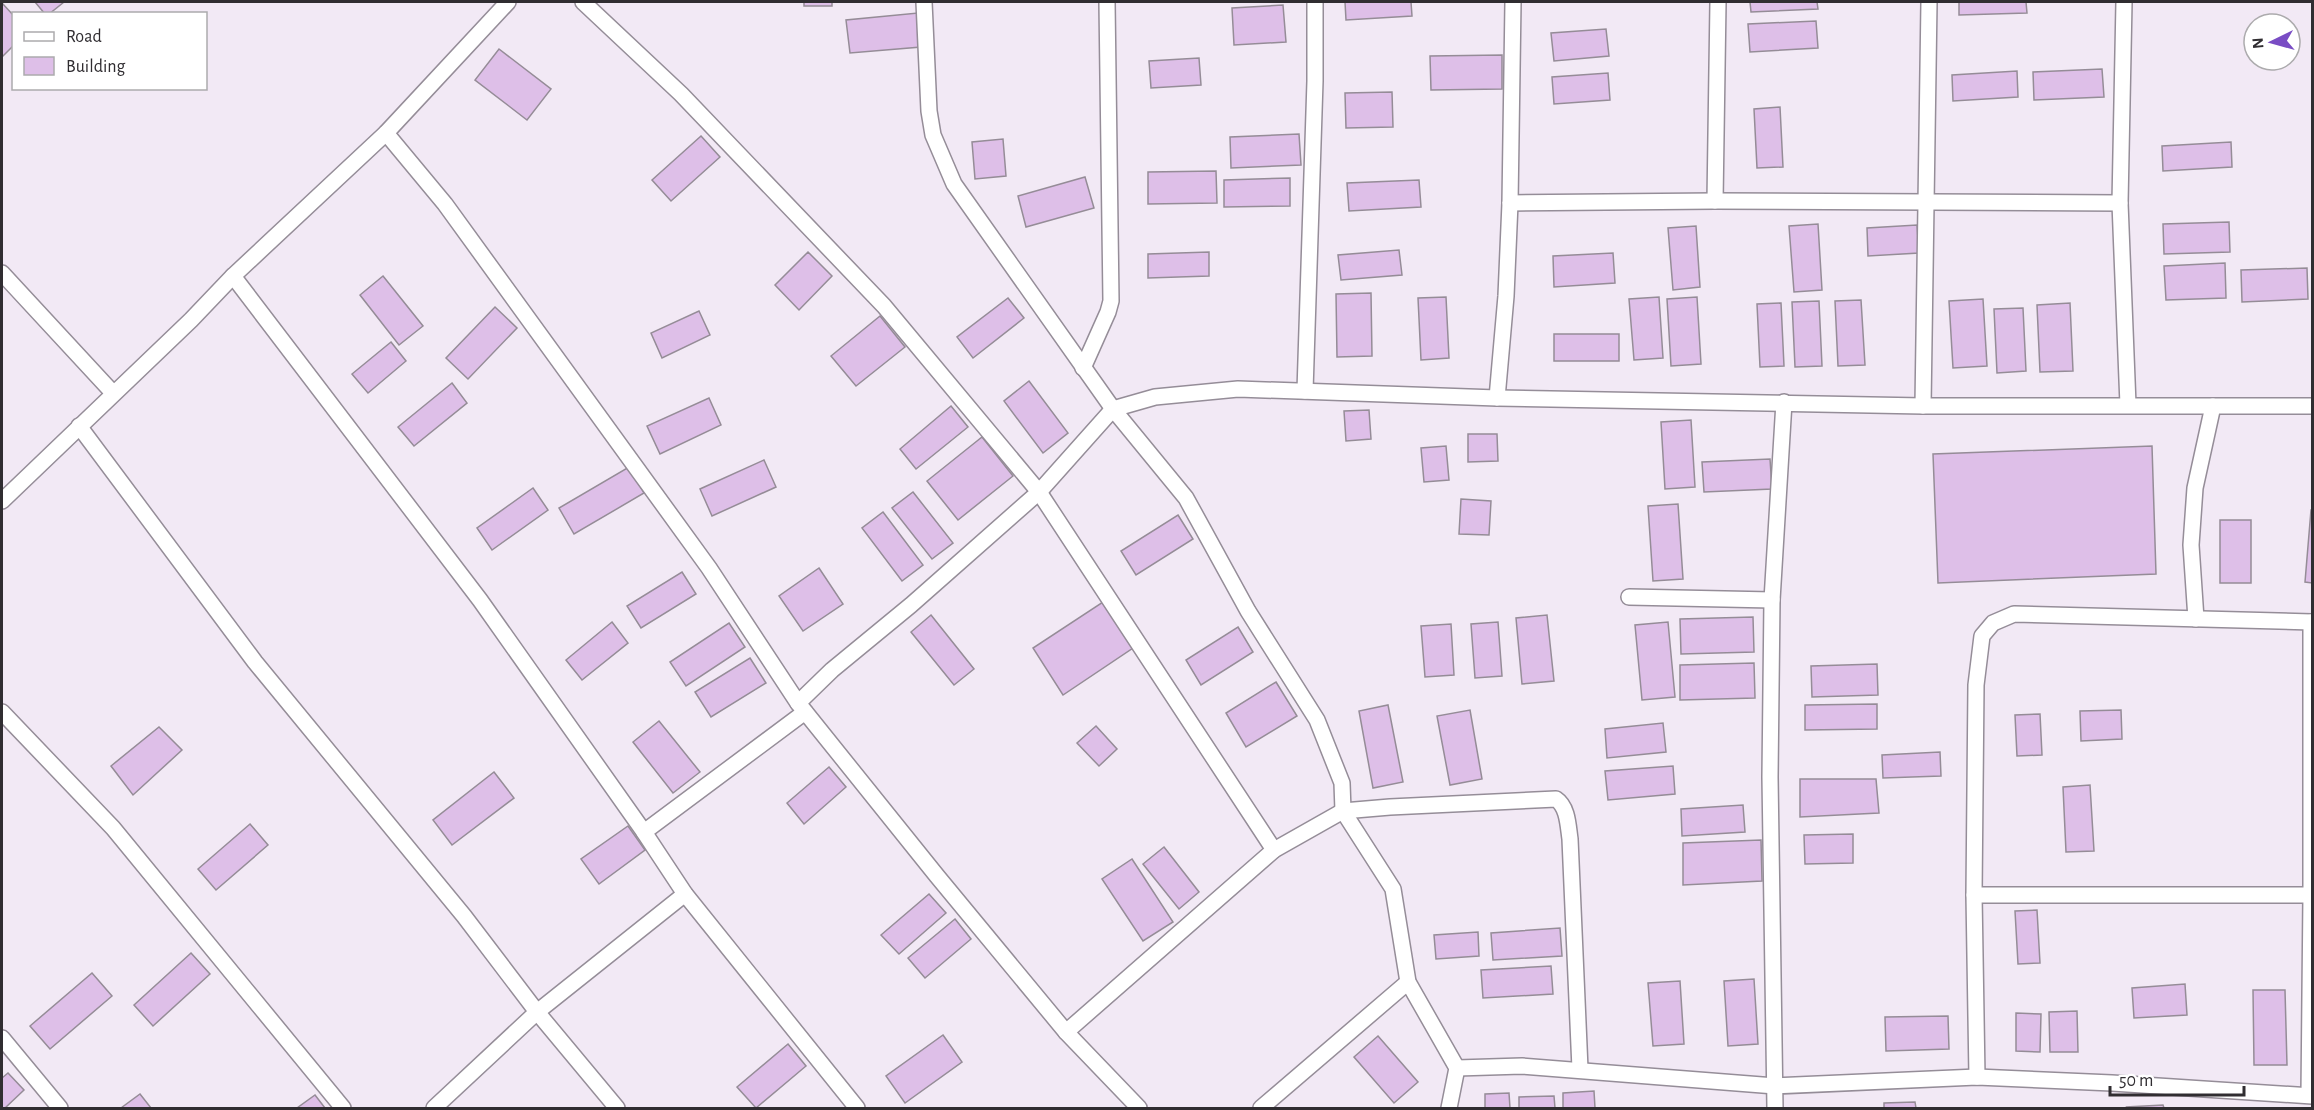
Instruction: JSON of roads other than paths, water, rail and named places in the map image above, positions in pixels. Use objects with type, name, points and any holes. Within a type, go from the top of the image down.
[{"type":"street","points":[[2,501],[191,320],[233,276],[386,133],[508,2]]},
{"type":"street","points":[[583,2],[681,94],[884,306],[1039,492],[1274,850]]},
{"type":"street","points":[[924,2],[929,111],[933,135],[954,184],[1113,409],[1186,498],[1248,611],[1317,720],[1342,783],[1343,811],[1393,889],[1408,982],[1458,1068],[1449,1108]]},
{"type":"street","points":[[1083,368],[1111,301],[1107,2]]},
{"type":"street","points":[[1305,391],[1315,81],[1315,2]]},
{"type":"street","points":[[1497,398],[1506,296],[1510,203],[1513,2]]},
{"type":"street","points":[[1715,201],[1718,2]]},
{"type":"street","points":[[1923,406],[1929,2]]},
{"type":"street","points":[[2124,2],[2120,203],[2128,405]]},
{"type":"street","points":[[386,133],[445,204],[709,568],[801,707],[1066,1032],[1139,1108]]},
{"type":"street","points":[[1510,203],[1715,201],[2120,203]]},
{"type":"street","points":[[2,273],[113,393]]},
{"type":"street","points":[[233,276],[480,600],[686,894],[857,1108]]},
{"type":"street","points":[[644,832],[801,707],[832,670],[1039,492],[1113,409],[1155,397],[1238,389],[1497,398],[1923,406],[2313,406]]},
{"type":"street","points":[[1775,1108],[1770,777],[1772,600],[1784,402]]},
{"type":"street","points":[[2196,619],[2191,545],[2194,488],[2213,406]]},
{"type":"street","points":[[79,426],[255,662],[464,916],[537,1012],[617,1108]]},
{"type":"street","points":[[1629,597],[1772,600]]},
{"type":"street","points":[[1458,1068],[1522,1066],[1580,1069],[1775,1086],[1977,1077],[2311,1096],[2312,622],[2014,614],[1993,623],[1982,636],[1976,685],[1974,895],[1977,1077]]},
{"type":"street","points":[[2,712],[113,828],[343,1108]]},
{"type":"street","points":[[1066,1032],[1274,850],[1343,811],[1556,799],[1562,803],[1570,839],[1580,1069]]},
{"type":"street","points":[[434,1108],[537,1012],[686,894]]},
{"type":"street","points":[[1974,895],[2312,895]]},
{"type":"street","points":[[1261,1108],[1408,982]]},
{"type":"street","points":[[2,1038],[60,1108]]}]
